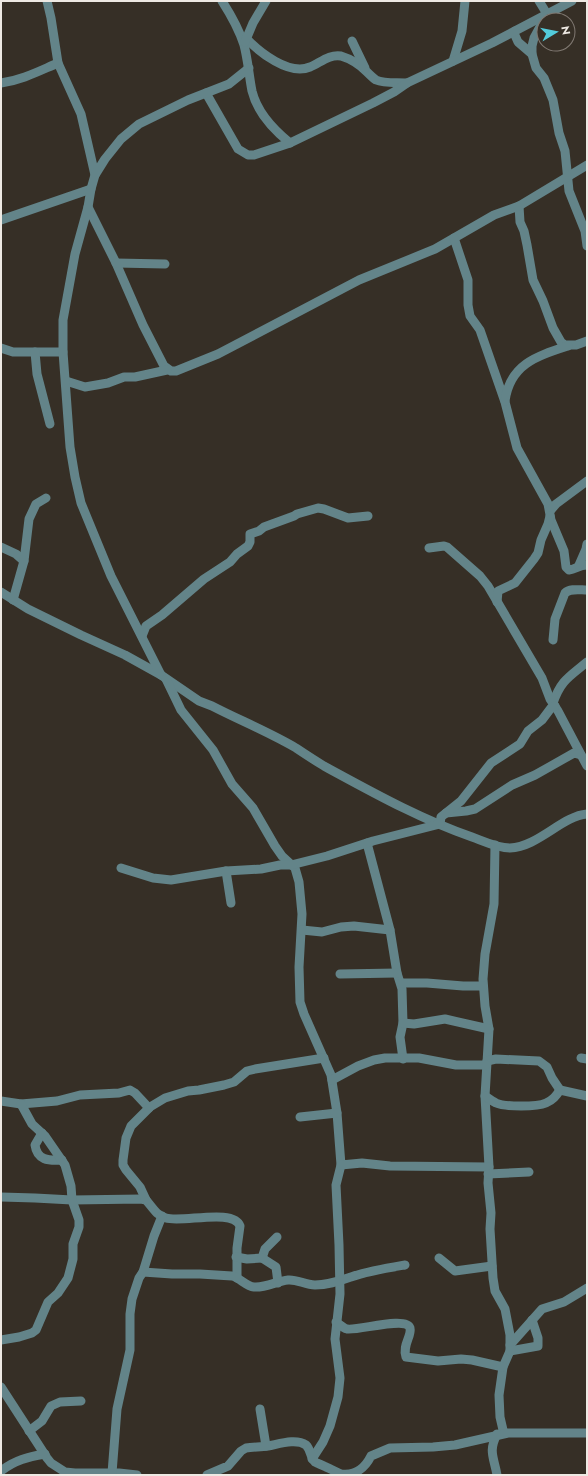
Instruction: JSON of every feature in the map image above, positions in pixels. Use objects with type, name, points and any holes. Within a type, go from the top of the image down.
[{"type":"street","points":[[47,1],[58,63],[81,114],[95,175]]},
{"type":"street","points":[[222,1],[245,42],[252,92],[269,123],[290,143]]},
{"type":"street","points":[[245,42],[253,23],[266,1]]},
{"type":"street","points":[[453,60],[462,31],[465,1]]},
{"type":"street","points":[[540,1],[546,12]]},
{"type":"street","points":[[551,12],[572,1]]},
{"type":"street","points":[[206,93],[238,149],[248,155],[254,155],[290,143],[373,103],[407,83],[536,20]]},
{"type":"street","points":[[515,31],[514,33],[518,42],[532,54]]},
{"type":"street","points":[[536,34],[532,46],[532,54],[536,68],[544,78],[553,100],[559,133],[565,151],[570,197],[576,208],[584,231],[587,246]]},
{"type":"street","points":[[352,41],[366,71]]},
{"type":"street","points":[[245,42],[293,69],[310,67],[322,60],[337,56],[350,59],[377,80],[407,83]]},
{"type":"street","points":[[1,83],[30,76],[58,63]]},
{"type":"street","points":[[249,68],[229,84],[188,100],[139,124],[105,159],[95,175],[75,254],[63,320],[63,352],[70,447],[75,477],[81,503],[111,576],[181,710],[207,742],[232,784],[253,808],[282,856],[297,871],[302,910],[299,967],[300,1002],[332,1080],[337,1113],[341,1165],[336,1185],[339,1245],[339,1302],[335,1339],[340,1378],[338,1397],[330,1426],[323,1442],[312,1459]]},
{"type":"street","points":[[66,381],[86,387],[108,383],[124,377],[167,370],[171,372],[181,370],[218,354],[359,280],[434,249],[494,215],[519,206],[587,165]]},
{"type":"street","points":[[1,220],[91,189]]},
{"type":"street","points":[[519,206],[520,222],[526,239],[533,280],[553,328],[561,342],[568,346]]},
{"type":"street","points":[[88,207],[116,263],[143,325],[167,370]]},
{"type":"street","points":[[454,238],[468,280],[468,305],[470,316],[480,330],[505,402],[517,448],[548,504],[556,534],[564,551],[566,567],[571,570],[583,565],[587,549]]},
{"type":"street","points":[[116,263],[165,264]]},
{"type":"street","points":[[505,402],[506,391],[510,381],[523,366],[533,359],[568,346],[587,341]]},
{"type":"street","points":[[1,348],[13,352],[63,352]]},
{"type":"street","points":[[35,352],[37,374],[50,424]]},
{"type":"street","points":[[497,602],[498,591],[515,583],[538,553],[541,540],[548,524],[550,513],[556,504],[587,481]]},
{"type":"street","points":[[13,600],[24,560],[28,526],[33,509],[39,501],[46,498]]},
{"type":"street","points":[[142,636],[146,626],[162,615],[204,579],[230,562],[237,554],[248,546],[250,542],[250,534],[297,514],[318,508],[348,518],[368,516]]},
{"type":"street","points":[[429,548],[444,546],[455,553],[480,576],[488,586],[540,675],[554,705],[587,766]]},
{"type":"street","points":[[1,547],[16,554],[24,560]]},
{"type":"street","points":[[553,640],[555,619],[564,594],[567,591],[587,590]]},
{"type":"street","points":[[1,592],[13,600],[81,636],[125,655],[164,677],[199,701],[212,706],[295,748],[402,808],[454,831],[495,845],[510,848],[530,843],[577,816],[587,814]]},
{"type":"street","points":[[440,824],[442,817],[461,801],[491,763],[520,744],[528,731],[542,720],[554,705],[559,687],[587,662]]},
{"type":"street","points":[[446,813],[476,809],[512,785],[535,775],[564,757],[574,753],[580,755]]},
{"type":"street","points":[[121,868],[153,878],[171,880],[226,871],[261,869],[280,865],[291,865],[440,824]]},
{"type":"street","points":[[367,843],[390,930],[401,983],[403,1023],[400,1037],[403,1059]]},
{"type":"street","points":[[495,845],[494,904],[485,954],[483,986],[489,1029],[485,1096],[491,1213],[490,1229],[494,1288],[505,1309],[510,1335],[510,1348]]},
{"type":"street","points":[[226,871],[231,903]]},
{"type":"street","points":[[302,930],[322,932],[341,927],[354,926],[390,930]]},
{"type":"street","points":[[340,974],[398,973]]},
{"type":"street","points":[[401,983],[483,986]]},
{"type":"street","points":[[403,1023],[414,1024],[445,1019],[489,1029]]},
{"type":"street","points":[[237,1278],[236,1257],[240,1226],[239,1223],[236,1220],[213,1217],[173,1219],[156,1213],[146,1200],[140,1187],[124,1168],[123,1160],[128,1131],[149,1108],[176,1094],[224,1086],[234,1082],[247,1071],[255,1069],[324,1058]]},
{"type":"street","points":[[332,1080],[358,1066],[377,1059],[419,1058],[456,1065],[487,1063],[496,1059],[539,1061],[548,1067],[552,1078],[560,1090],[587,1096]]},
{"type":"street","points":[[1,1101],[22,1104],[57,1101],[80,1095],[108,1092],[119,1093],[130,1090],[135,1092],[149,1108]]},
{"type":"street","points":[[485,1096],[496,1103],[536,1105],[546,1103],[555,1098],[560,1090]]},
{"type":"street","points":[[1,1340],[19,1337],[32,1333],[36,1330],[48,1302],[58,1293],[68,1278],[73,1259],[73,1244],[79,1227],[76,1210],[72,1200],[71,1186],[67,1169],[42,1133],[32,1124],[22,1104]]},
{"type":"street","points":[[300,1117],[337,1113]]},
{"type":"street","points":[[42,1133],[35,1144],[37,1153],[42,1158],[62,1160]]},
{"type":"street","points":[[341,1165],[362,1163],[390,1166],[529,1172]]},
{"type":"street","points":[[1,1197],[72,1200],[146,1200]]},
{"type":"street","points":[[112,1473],[117,1409],[130,1350],[131,1308],[139,1278],[143,1272],[162,1216]]},
{"type":"street","points":[[262,1258],[265,1250],[277,1237]]},
{"type":"street","points":[[236,1257],[247,1259],[262,1258],[276,1267],[278,1283]]},
{"type":"street","points":[[439,1258],[455,1271],[492,1266]]},
{"type":"street","points":[[143,1272],[209,1275],[237,1278],[248,1285],[255,1287],[286,1280],[294,1280],[313,1285],[339,1282],[351,1277],[405,1265]]},
{"type":"street","points":[[497,1475],[492,1455],[492,1445],[502,1430],[499,1396],[503,1367],[510,1348],[542,1309],[564,1302],[587,1288]]},
{"type":"street","points":[[510,1348],[538,1346],[538,1338],[532,1320]]},
{"type":"street","points":[[336,1322],[346,1329],[399,1323],[408,1325],[410,1327],[409,1335],[404,1352],[406,1358],[408,1359],[418,1358],[438,1361],[461,1359],[503,1367]]},
{"type":"street","points":[[1,1387],[51,1463],[64,1473],[112,1473],[137,1475]]},
{"type":"street","points":[[29,1431],[42,1421],[51,1406],[60,1402],[81,1401]]},
{"type":"street","points":[[260,1409],[266,1446]]},
{"type":"street","points":[[207,1475],[228,1466],[241,1451],[246,1448],[287,1442],[306,1445],[312,1459],[319,1464],[342,1474],[353,1474],[359,1471],[366,1464],[371,1456],[390,1448],[455,1445],[499,1434],[516,1432],[549,1434],[587,1433]]},
{"type":"street","points":[[1,1471],[20,1459],[45,1454]]}]
